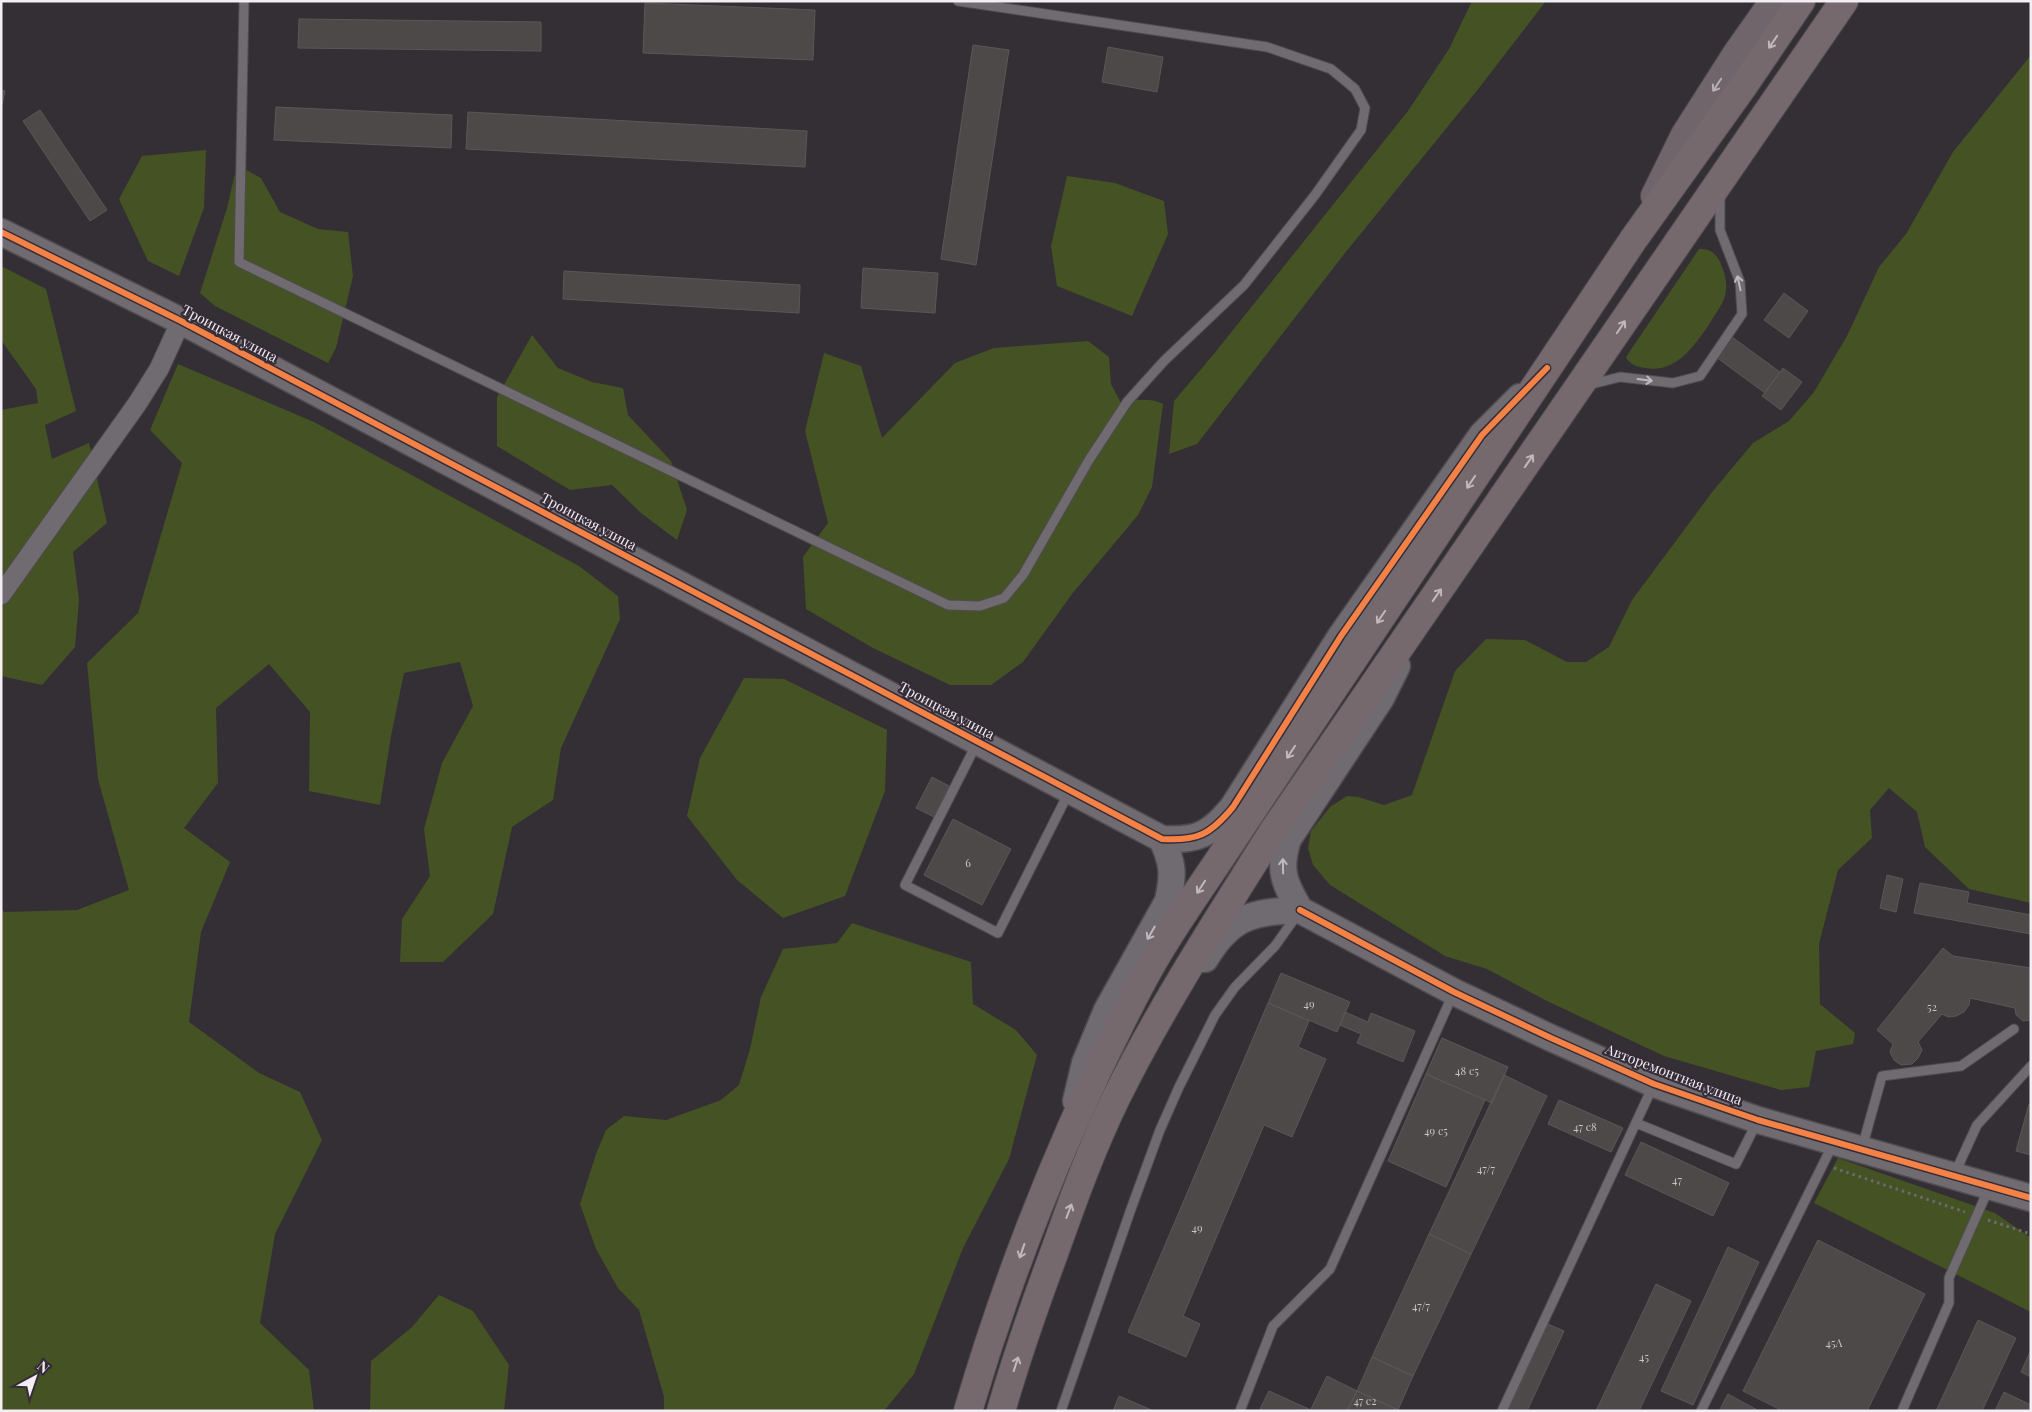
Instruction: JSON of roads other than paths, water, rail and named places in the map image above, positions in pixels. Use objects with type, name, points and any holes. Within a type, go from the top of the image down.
[{"type":"highway","points":[[968,1411],[1036,1214],[1066,1140],[1139,987],[1177,923],[1547,368],[1633,240],[1744,85],[1801,1]]},
{"type":"highway","points":[[1001,1411],[1063,1226],[1091,1154],[1116,1098],[1144,1044],[1205,940],[1269,839],[1844,1]]},
{"type":"main road","points":[[1633,240],[1685,135],[1736,55],[1774,1]]},
{"type":"main road","points":[[1743,150],[1859,1]]},
{"type":"street","name":"Троицкая улица","points":[[1,232],[182,321],[1162,838]]},
{"type":"street","points":[[1,595],[137,404],[160,369],[182,321]]},
{"type":"street","points":[[1066,1140],[1085,1063],[1107,1010],[1168,901],[1172,885],[1172,863],[1162,838],[1182,840],[1202,836],[1221,822],[1233,807],[1342,636],[1482,435],[1547,368]]},
{"type":"street","points":[[1116,1098],[1151,1050],[1213,945],[1234,923],[1253,915],[1300,910],[1287,888],[1282,873],[1282,856],[1288,839],[1381,698],[1418,623]]},
{"type":"street","name":"Авторемонтная улица","points":[[1300,910],[1454,992],[1551,1038],[1654,1084],[1758,1120],[1827,1153],[1862,1151],[1954,1175],[2031,1198]]},
{"type":"lane","points":[[244,1],[239,262],[948,604],[980,606],[1004,598],[1023,575],[1089,460],[1127,402],[1164,361],[1244,285],[1315,195],[1360,130],[1365,108],[1355,89],[1331,69],[1267,47],[958,1]]},
{"type":"lane","points":[[1580,387],[1620,377],[1673,383],[1700,376],[1706,368],[1742,314],[1740,282],[1720,230],[1721,182]]},
{"type":"lane","points":[[978,741],[905,885],[998,932],[1070,790]]},
{"type":"lane","points":[[1061,1411],[1131,1209],[1160,1130],[1179,1087],[1215,1014],[1234,987],[1275,946],[1300,910]]},
{"type":"lane","points":[[1240,1411],[1274,1326],[1330,1269],[1454,992]]},
{"type":"lane","points":[[1862,1151],[1882,1076],[1961,1066],[2014,1029]]},
{"type":"lane","points":[[1954,1175],[1977,1125],[2031,1066]]},
{"type":"lane","points":[[1502,1411],[1654,1084]]},
{"type":"lane","points":[[1636,1123],[1736,1164],[1758,1120]]},
{"type":"lane","points":[[1701,1411],[1827,1153]]},
{"type":"lane","points":[[1902,1411],[1950,1303],[1949,1278],[1990,1186]]}]
